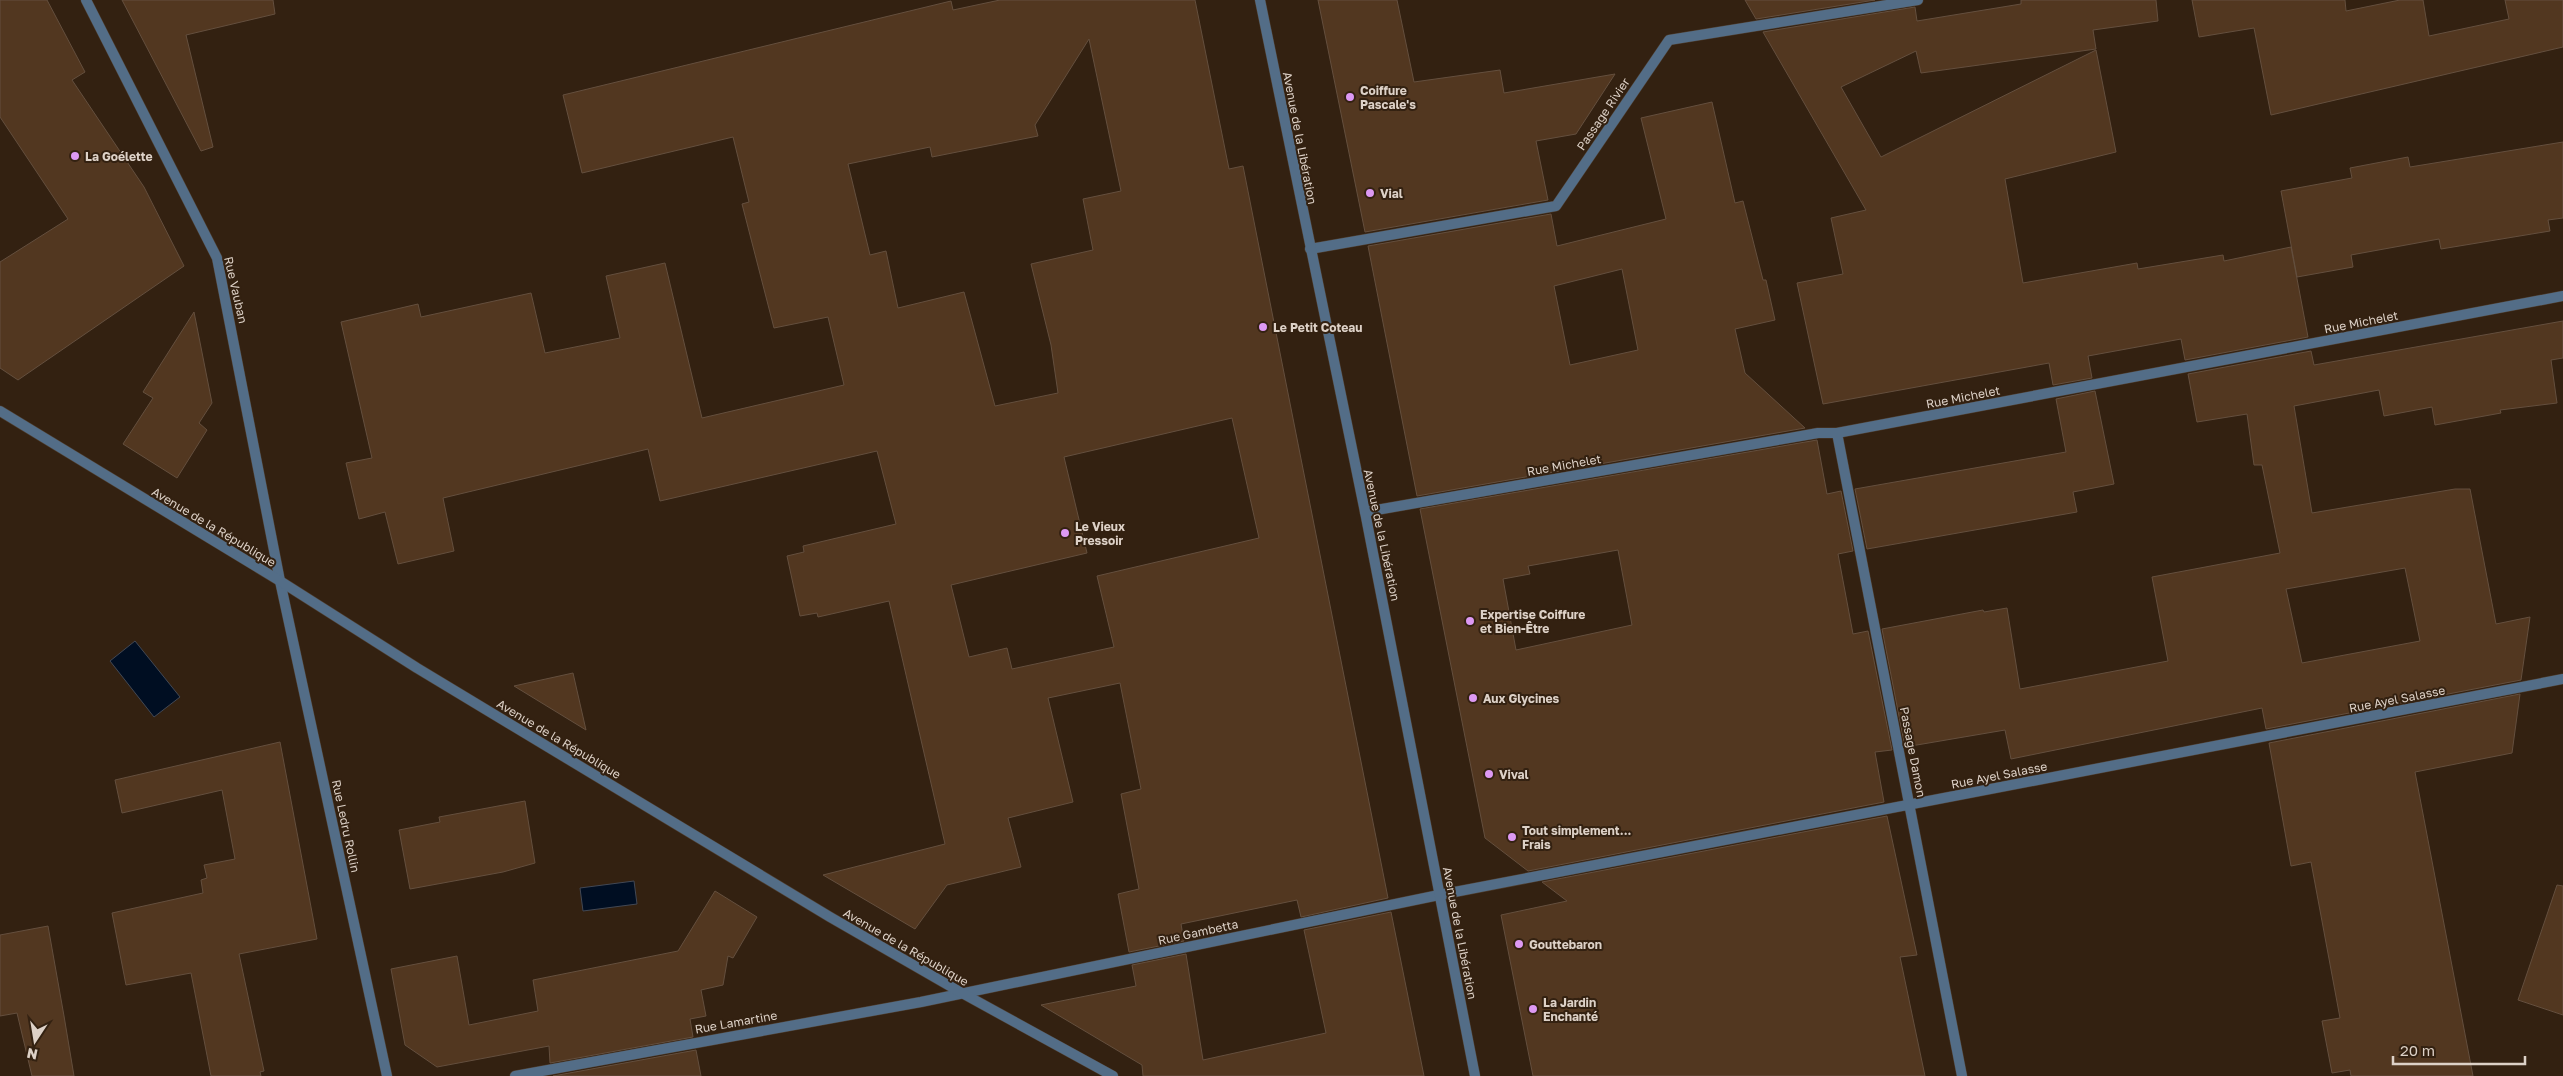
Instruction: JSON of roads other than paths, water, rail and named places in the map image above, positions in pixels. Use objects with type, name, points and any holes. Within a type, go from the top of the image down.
[{"type":"street","name":"Rue Vauban","points":[[86,0],[217,258],[280,581]]},
{"type":"street","name":"Avenue de la Libération","points":[[1260,0],[1365,512],[1475,1076]]},
{"type":"street","name":"Passage Rivier","points":[[1310,249],[1556,206],[1668,40],[1918,0]]},
{"type":"street","name":"Rue Michelet","points":[[1365,512],[1818,433],[1837,433],[2563,296]]},
{"type":"street","name":"Avenue de la République","points":[[0,411],[280,581],[417,668],[830,917],[962,994],[1113,1076]]},
{"type":"street","name":"Passage Damon","points":[[1837,433],[1911,804],[1962,1076]]},
{"type":"street","name":"Rue Ledru Rollin","points":[[280,581],[387,1076]]},
{"type":"street","name":"Rue Ayel Salasse","points":[[1439,895],[2563,679]]},
{"type":"street","name":"Rue Gambetta","points":[[962,994],[1439,895]]},
{"type":"street","name":"Rue Lamartine","points":[[515,1076],[962,994]]},
{"type":"water","points":[[135,641],[180,697],[154,717],[110,661]]},
{"type":"water","points":[[634,881],[637,904],[583,911],[580,888]]},
{"type":"place","name":"Coiffure Pascale's","points":[[1350,97]]},
{"type":"place","name":"La Goélette","points":[[75,156]]},
{"type":"place","name":"Vial","points":[[1370,193]]},
{"type":"place","name":"Le Petit Coteau","points":[[1263,327]]},
{"type":"place","name":"Le Vieux Pressoir","points":[[1065,533]]},
{"type":"place","name":"Expertise Coiffure et Bien-Être","points":[[1470,621]]},
{"type":"place","name":"Aux Glycines","points":[[1473,698]]},
{"type":"place","name":"Vival","points":[[1489,774]]},
{"type":"place","name":"Tout simplement... Frais","points":[[1512,837]]},
{"type":"place","name":"Gouttebaron","points":[[1519,944]]},
{"type":"place","name":"La Jardin Enchanté","points":[[1533,1009]]}]
